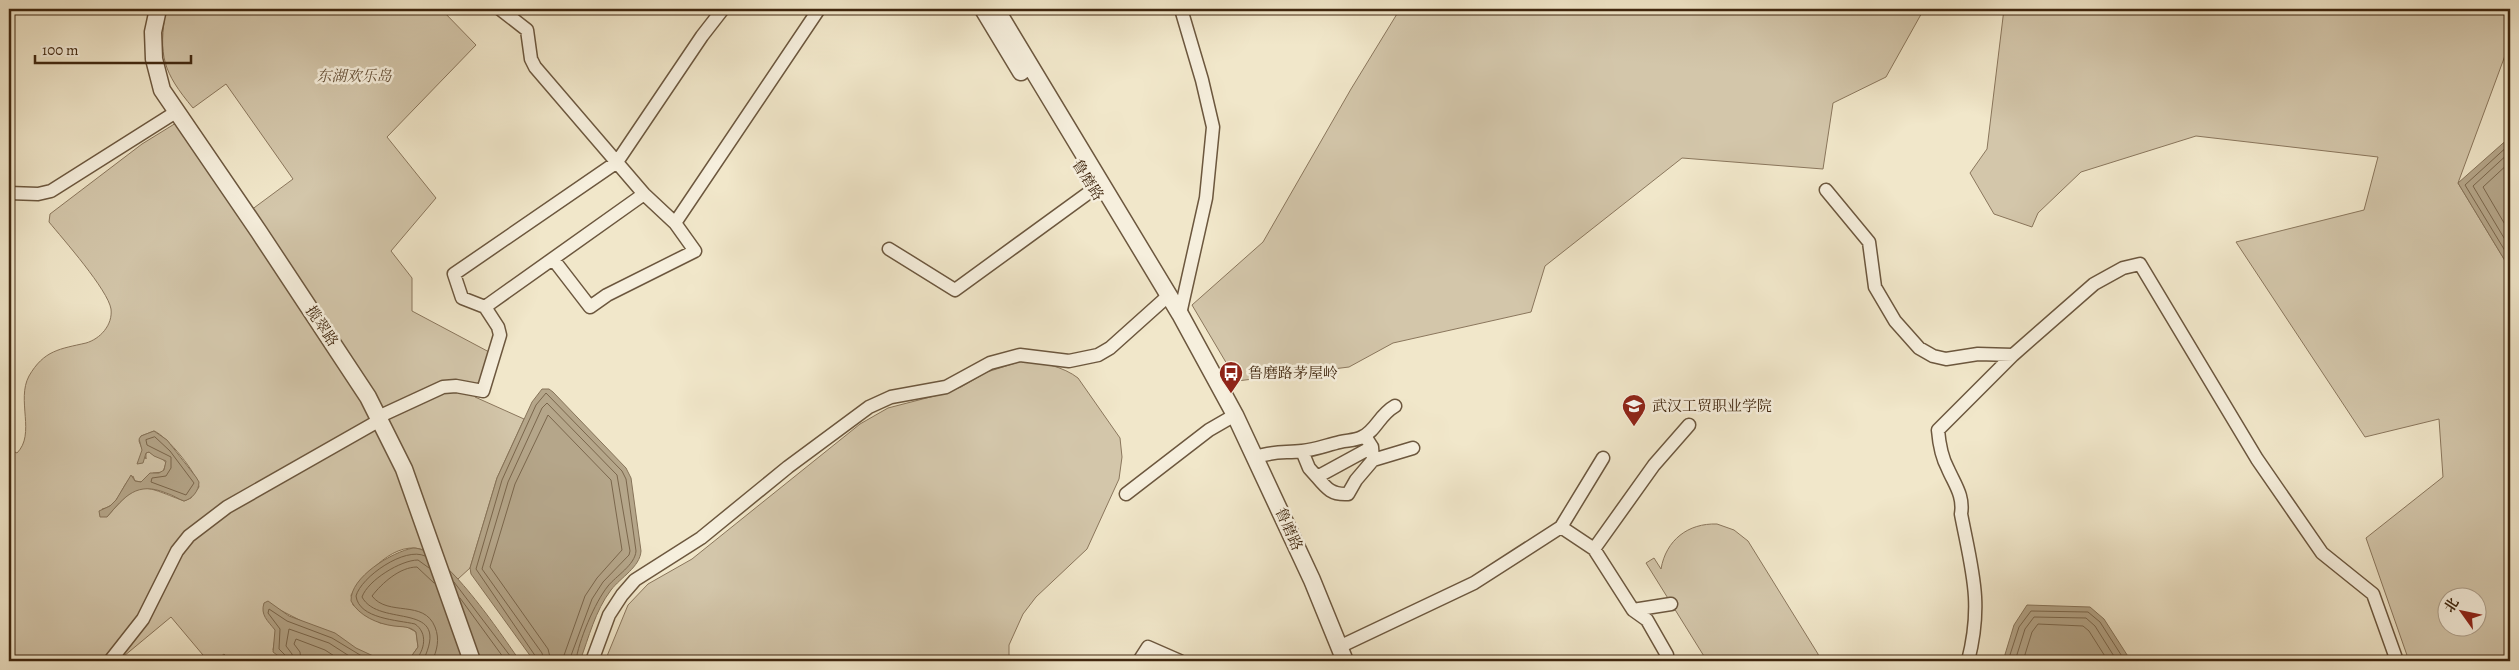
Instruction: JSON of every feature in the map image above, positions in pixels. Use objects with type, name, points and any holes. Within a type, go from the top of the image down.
[{"type":"street","name":"揽翠路","points":[[158,9],[153,32],[154,59],[162,90],[342,355],[379,419],[404,469],[472,661]]},
{"type":"street","points":[[500,9],[527,30],[531,59],[535,67],[644,194],[675,223],[696,251],[608,295],[590,307],[553,259]]},
{"type":"street","points":[[110,661],[143,619],[177,551],[189,536],[227,507],[379,419],[443,387],[456,386],[483,392],[500,335],[498,327],[485,307],[462,298],[454,274],[617,162],[702,36],[723,9]]},
{"type":"street","points":[[675,223],[819,9]]},
{"type":"street","name":"鲁磨路","points":[[983,9],[1098,186]]},
{"type":"street","name":"鲁磨路","points":[[996,9],[1098,186],[1197,348],[1235,415],[1312,580],[1340,657]]},
{"type":"street","points":[[1180,314],[1206,198],[1213,127],[1202,80],[1181,9]]},
{"type":"street","points":[[9,193],[38,194],[51,191],[176,112]]},
{"type":"street","points":[[889,249],[955,290],[1098,186]]},
{"type":"street","points":[[1826,190],[1869,242],[1876,287],[1895,321],[1919,348],[1933,356],[1946,359],[1978,354],[2013,355]]},
{"type":"street","points":[[485,307],[644,194]]},
{"type":"street","points":[[1968,661],[1975,636],[1976,586],[1961,514],[1962,505],[1958,487],[1947,468],[1938,430],[2013,355],[2094,284],[2123,268],[2140,264],[2257,459],[2322,553],[2373,594],[2397,661]]},
{"type":"street","points":[[592,661],[612,610],[622,595],[636,580],[701,538],[788,467],[869,407],[891,397],[946,387],[990,363],[1020,355],[1069,360],[1098,355],[1110,348],[1166,298]]},
{"type":"street","name":"鲁磨路","points":[[1166,298],[1180,314],[1197,348]]},
{"type":"street","points":[[1256,457],[1272,452],[1302,451],[1343,441],[1353,441],[1365,436],[1377,424],[1383,413],[1395,406]]},
{"type":"street","points":[[1126,494],[1209,430],[1235,415]]},
{"type":"street","points":[[1594,549],[1654,465],[1689,425]]},
{"type":"street","points":[[1365,436],[1372,454]]},
{"type":"street","points":[[1316,477],[1372,454],[1413,448]]},
{"type":"street","points":[[1302,451],[1309,468],[1316,477],[1328,491],[1338,494],[1348,494],[1372,454]]},
{"type":"street","points":[[1340,657],[1474,582],[1561,528],[1603,458]]},
{"type":"street","points":[[1561,528],[1594,549],[1633,610],[1647,620],[1667,655]]},
{"type":"street","points":[[1633,610],[1671,604]]},
{"type":"street","points":[[1139,661],[1148,647],[1180,661]]},
{"type":"green space","name":"东湖欢乐岛","points":[[166,9],[441,9],[476,45],[387,137],[436,198],[391,251],[412,278],[412,311],[491,353],[475,397],[524,419],[497,478],[470,568],[458,579],[430,553],[415,548],[404,549],[382,560],[364,578],[351,595],[353,605],[380,623],[407,627],[416,632],[418,647],[408,661],[384,661],[372,657],[280,610],[273,650],[285,661],[231,661],[224,654],[215,661],[208,661],[171,617],[118,661],[9,661],[9,449],[17,453],[25,436],[24,395],[26,385],[35,367],[53,352],[86,343],[101,335],[108,326],[111,315],[111,309],[102,290],[49,222],[50,214],[142,144],[176,123],[243,216],[293,179],[226,84],[193,108],[175,84],[165,63],[163,51]],"holes":[[[154,431],[174,447],[188,465],[199,487],[191,498],[184,501],[158,491],[142,488],[127,496],[107,517],[102,509],[108,507],[117,499],[125,484],[133,476],[135,481],[142,482],[153,473],[163,472],[166,463],[149,452],[146,453],[146,459],[139,441],[141,436]]]},
{"type":"green space","points":[[1400,9],[1924,9],[1886,77],[1833,103],[1823,169],[1682,158],[1545,266],[1531,312],[1393,343],[1349,367],[1237,381],[1192,305],[1263,242],[1351,89]]},
{"type":"green space","points":[[2004,9],[2510,9],[2510,42],[2458,183],[2507,264],[2510,264],[2510,661],[2409,661],[2366,538],[2443,477],[2439,419],[2365,437],[2236,242],[2364,210],[2378,157],[2196,136],[2081,172],[2038,213],[2032,227],[1994,214],[1970,173],[1987,149]]},
{"type":"green space","points":[[1022,361],[1052,365],[1078,378],[1120,438],[1122,457],[1119,479],[1087,549],[1036,597],[1023,614],[1009,645],[1009,661],[605,661],[628,605],[648,584],[692,559],[860,424],[888,408],[942,394],[961,387],[987,372]]},
{"type":"green space","points":[[1706,524],[1717,524],[1734,530],[1748,541],[1818,654],[1820,661],[1707,661],[1646,563],[1654,558],[1661,569],[1668,550],[1680,535]]},
{"type":"water","points":[[2510,137],[2510,263],[2507,264],[2458,183]]},
{"type":"water","points":[[542,389],[549,389],[553,392],[626,468],[631,478],[641,551],[640,557],[634,567],[615,585],[605,598],[593,624],[580,661],[534,661],[471,574],[470,568],[497,478],[532,402]]},
{"type":"water","points":[[154,431],[167,440],[196,477],[199,485],[196,491],[190,498],[184,501],[156,490],[139,490],[126,497],[107,517],[100,517],[99,511],[110,506],[116,500],[131,475],[135,481],[141,482],[150,473],[159,473],[164,470],[166,461],[149,452],[146,453],[143,463],[137,464],[142,450],[139,439],[141,436]]},
{"type":"water","points":[[413,548],[426,552],[456,577],[520,661],[408,661],[418,647],[416,632],[409,628],[375,621],[364,615],[354,606],[351,601],[353,592],[357,583],[365,575],[384,560],[404,550]]},
{"type":"water","points":[[268,601],[289,616],[335,633],[356,648],[384,661],[285,661],[273,652],[275,630],[265,618],[263,611],[264,603]]},
{"type":"water","points":[[2027,605],[2090,607],[2104,619],[2131,661],[2003,661],[2014,625]]},
{"type":"place","name":"鲁磨路茅屋岭","points":[[1231,394]]},
{"type":"place","name":"武汉工贸职业学院","points":[[1634,427]]}]
